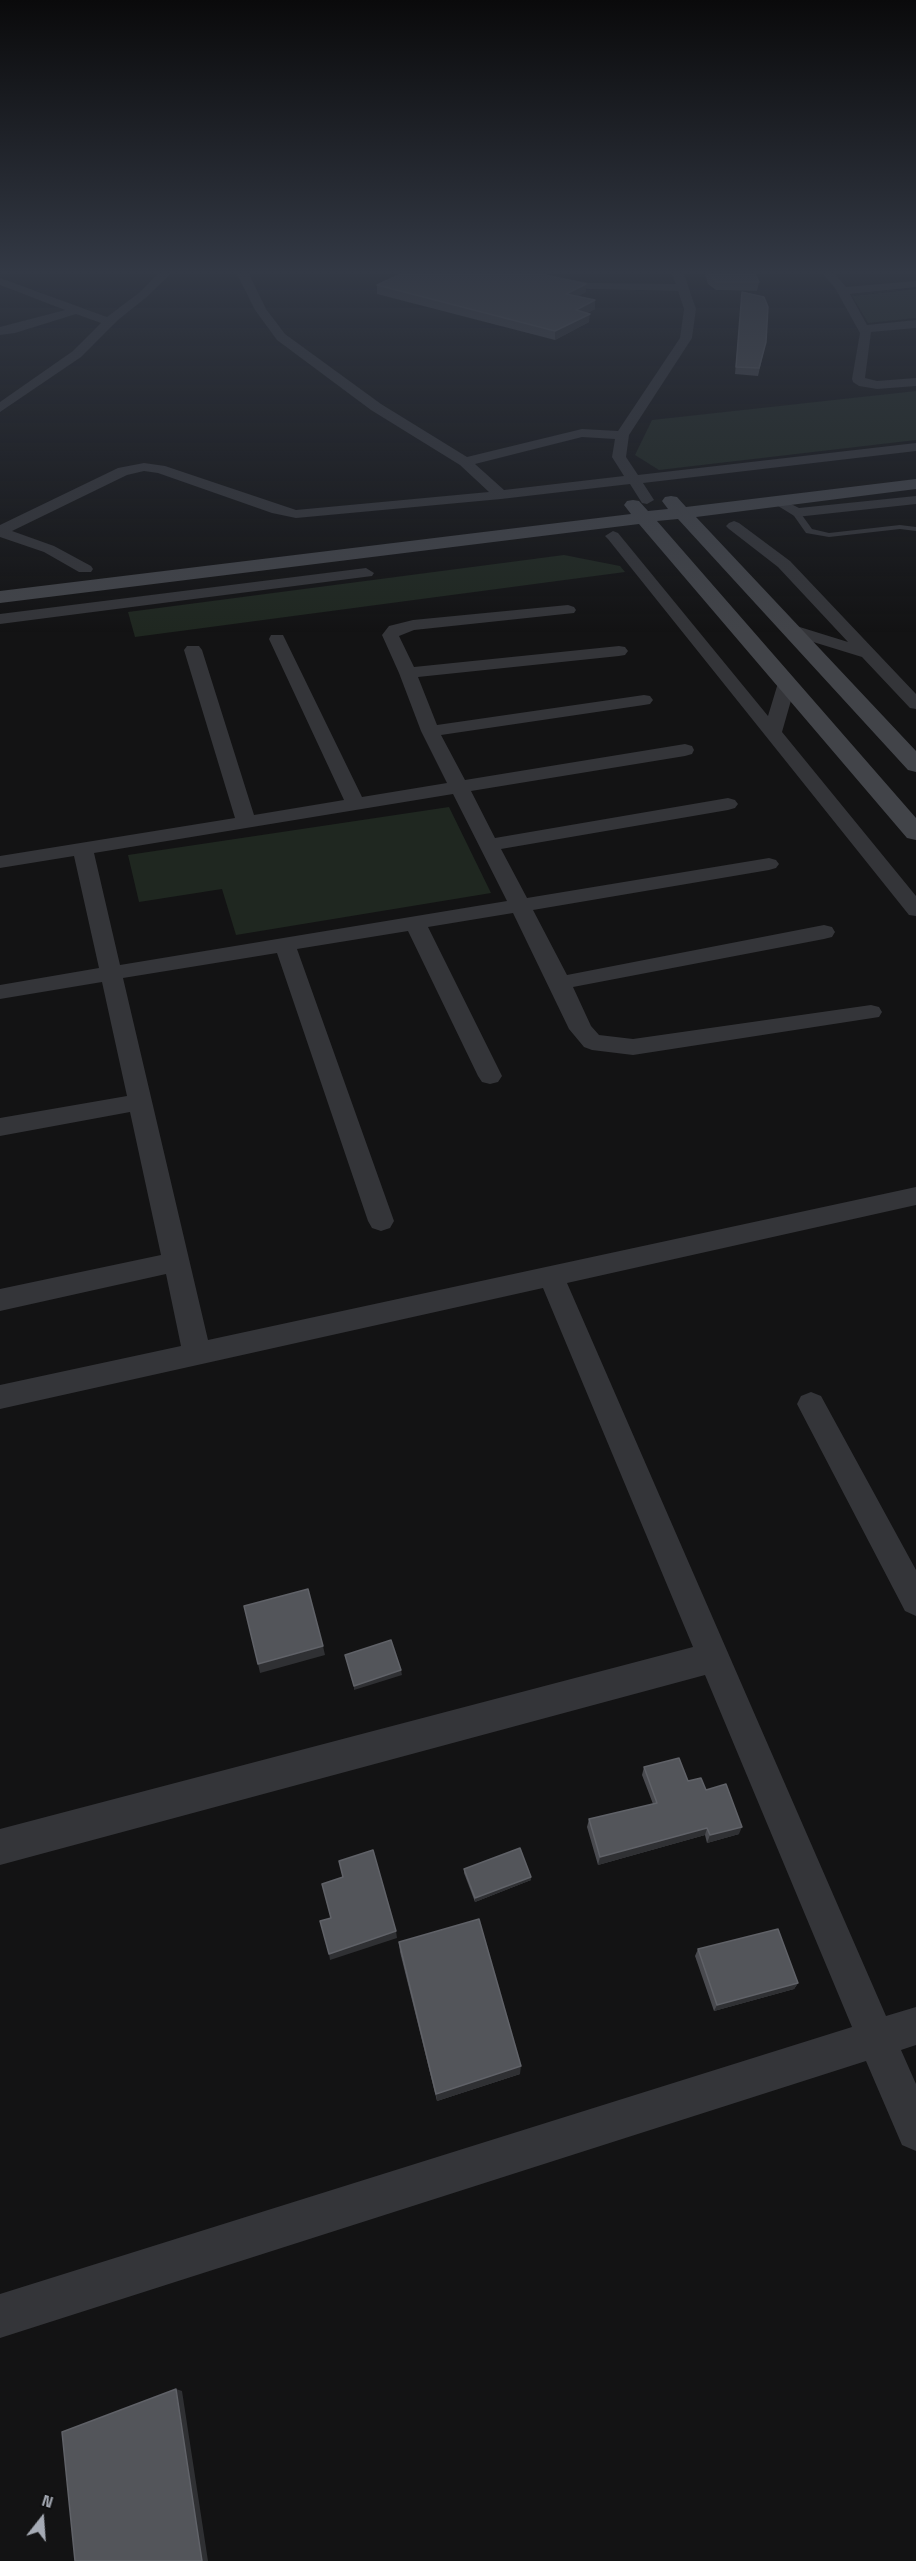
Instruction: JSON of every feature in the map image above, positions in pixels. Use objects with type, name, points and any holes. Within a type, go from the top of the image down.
[{"type":"street","points":[[0,408],[20,394]]},
{"type":"street","points":[[358,394],[465,462],[501,495]]},
{"type":"street","points":[[649,394],[622,435],[619,457],[681,560],[916,833]]},
{"type":"street","points":[[465,462],[582,432],[622,435]]},
{"type":"street","points":[[0,531],[123,471],[144,467],[160,469],[277,510],[296,514],[501,495],[916,447]]},
{"type":"street","points":[[0,580],[648,504],[916,466]]},
{"type":"street","points":[[0,597],[534,531],[648,504],[682,513],[916,484]]},
{"type":"street","points":[[777,501],[796,513],[916,500]]},
{"type":"street","points":[[722,555],[725,539],[734,526],[744,518],[777,501]]},
{"type":"street","points":[[648,504],[682,513],[916,765]]},
{"type":"street","points":[[734,526],[784,564],[916,704]]},
{"type":"street","points":[[0,531],[50,549],[86,569]]},
{"type":"street","points":[[534,531],[613,536],[640,542],[681,560]]},
{"type":"street","points":[[613,536],[916,910]]},
{"type":"street","points":[[153,600],[209,571]]},
{"type":"street","points":[[0,619],[366,573]]},
{"type":"street","points":[[568,610],[412,625],[395,630],[390,635],[408,673],[430,731],[521,906],[581,1029],[592,1042],[633,1047],[871,1012]]},
{"type":"street","points":[[790,629],[867,653]]},
{"type":"street","points":[[277,639],[356,804]]},
{"type":"street","points":[[193,651],[246,822]]},
{"type":"street","points":[[408,673],[619,651]]},
{"type":"street","points":[[773,732],[787,683]]},
{"type":"street","points":[[430,731],[644,700]]},
{"type":"street","points":[[0,862],[685,750]]},
{"type":"street","points":[[490,845],[728,804]]},
{"type":"street","points":[[83,849],[197,1354]]},
{"type":"street","points":[[0,992],[769,864]]},
{"type":"street","points":[[415,923],[490,1076]]},
{"type":"street","points":[[560,983],[824,932]]},
{"type":"street","points":[[285,945],[381,1221]]},
{"type":"street","points":[[0,1127],[140,1102]]},
{"type":"street","points":[[0,1397],[916,1196]]},
{"type":"street","points":[[0,1300],[176,1262]]},
{"type":"street","points":[[551,1276],[916,2131]]},
{"type":"street","points":[[812,1404],[916,1601]]},
{"type":"street","points":[[0,1847],[714,1657]]},
{"type":"street","points":[[0,2316],[916,2025]]},
{"type":"lane","points":[[796,513],[809,531],[823,535],[900,527],[916,529]]},
{"type":"shaded area","points":[[893,394],[916,394],[916,440],[659,470],[635,455],[652,420]]},
{"type":"shaded area","points":[[564,555],[620,566],[625,572],[135,637],[128,612]]},
{"type":"shaded area","points":[[449,807],[491,893],[236,935],[222,889],[139,902],[128,855]]},
{"type":"building","points":[[308,1589],[323,1646],[258,1664],[244,1606]]},
{"type":"building","points":[[391,1640],[401,1670],[354,1686],[345,1655]]},
{"type":"building","points":[[679,1758],[688,1781],[701,1778],[706,1790],[726,1784],[742,1827],[710,1835],[707,1828],[600,1857],[589,1819],[657,1803],[644,1767]]},
{"type":"building","points":[[520,1848],[531,1877],[475,1898],[464,1869]]},
{"type":"building","points":[[373,1850],[396,1931],[329,1954],[320,1921],[331,1918],[322,1884],[343,1877],[339,1861]]},
{"type":"building","points":[[479,1919],[521,2066],[436,2094],[399,1942]]},
{"type":"building","points":[[778,1929],[798,1983],[717,2005],[698,1949]]},
{"type":"building","points":[[176,2389],[202,2561],[75,2561],[62,2432]]}]
